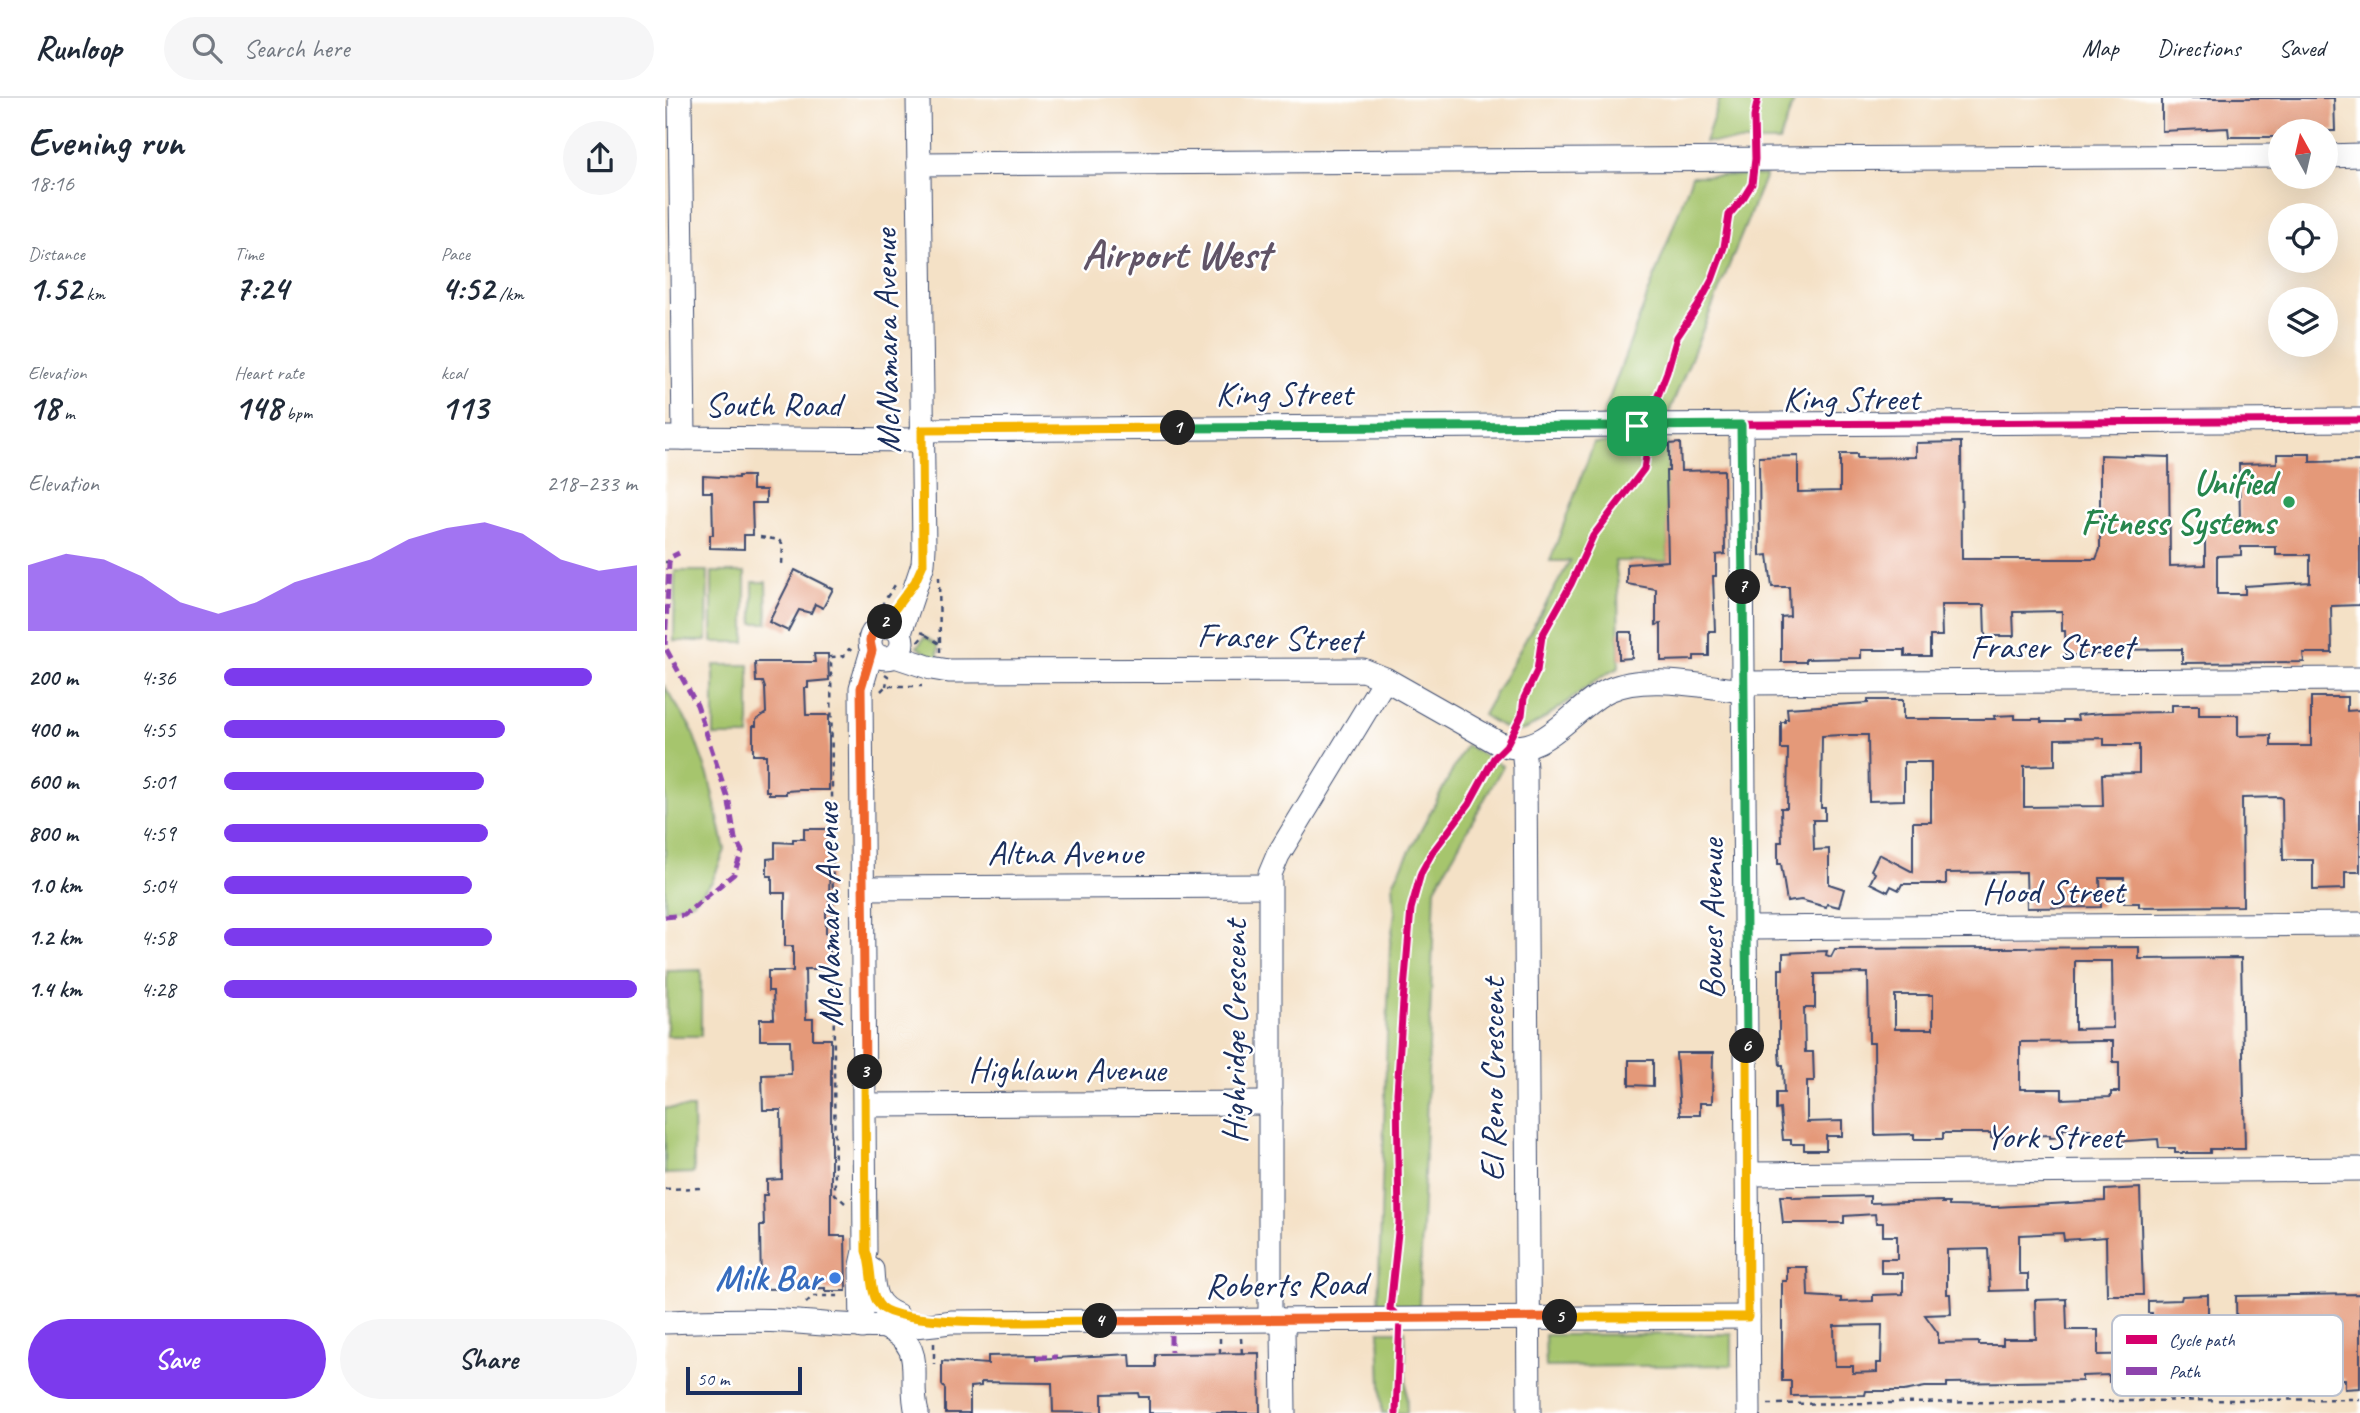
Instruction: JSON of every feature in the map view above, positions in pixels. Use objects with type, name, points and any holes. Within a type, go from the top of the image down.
[{"type":"street","points":[[675,438],[674,228],[680,98]]},
{"type":"street","name":"McNamara Avenue","points":[[917,1413],[912,1350],[903,1338],[876,1321],[861,1269],[866,1251],[863,888],[869,700],[861,688],[885,649],[907,580],[923,564],[918,98]]},
{"type":"street","points":[[2338,156],[2360,155]]},
{"type":"street","points":[[919,164],[2268,156]]},
{"type":"street","name":"King Street","points":[[922,435],[2360,420]]},
{"type":"street","name":"Bowes Avenue","points":[[1741,425],[1748,1317],[1757,1408]]},
{"type":"street","name":"South Road","points":[[675,438],[922,435]]},
{"type":"street","name":"Fraser Street","points":[[885,649],[932,668],[939,674],[1363,670],[1385,679],[1498,743],[1523,747],[1537,743],[1596,698],[1616,687],[1633,684],[2360,679]]},
{"type":"street","name":"Highridge Crescent","points":[[1284,1413],[1283,1328],[1270,1311],[1268,886],[1278,855],[1385,679]]},
{"type":"street","name":"El Reno Crescent","points":[[1523,747],[1529,1413]]},
{"type":"street","name":"Altna Avenue","points":[[863,888],[1268,886]]},
{"type":"street","name":"Hood Street","points":[[1746,928],[2360,924]]},
{"type":"street","name":"Highlawn Avenue","points":[[865,1105],[1270,1103]]},
{"type":"street","name":"York Street","points":[[1748,1174],[2360,1169]]},
{"type":"street","name":"McNamara Avenue","points":[[866,1251],[871,1263],[873,1290],[882,1307],[876,1321]]},
{"type":"street","name":"Roberts Road","points":[[665,1322],[1748,1317]]},
{"type":"street","points":[[923,1413],[926,1396],[925,1322]]},
{"type":"path","points":[[759,537],[780,540],[783,545],[782,564]]},
{"type":"path","points":[[869,700],[907,580]]},
{"type":"path","points":[[848,1206],[835,1194],[831,657],[844,656],[849,649],[885,649],[939,674],[940,644],[925,634]]},
{"type":"path","points":[[665,1189],[700,1188]]},
{"type":"path","points":[[1220,1335],[1220,1354]]},
{"type":"path","points":[[1241,1335],[1241,1354]]},
{"type":"path","points":[[1757,1408],[2360,1399]]},
{"type":"green space","points":[[1720,98],[1795,98],[1779,142],[1705,142]]},
{"type":"green space","points":[[1766,175],[1668,415],[1602,418],[1692,176]]},
{"type":"green space","points":[[1667,442],[1668,561],[1615,561],[1618,584],[1619,668],[1594,682],[1527,729],[1509,729],[1483,715],[1570,561],[1550,561],[1594,443]]},
{"type":"green space","points":[[675,571],[708,571],[707,641],[674,641]]},
{"type":"green space","points":[[712,572],[745,572],[745,642],[712,642]]},
{"type":"green space","points":[[753,582],[766,582],[767,623],[753,623]]},
{"type":"green space","points":[[925,637],[938,645],[938,660],[917,647]]},
{"type":"green space","points":[[714,665],[749,665],[749,736],[714,736]]},
{"type":"green space","points":[[665,687],[691,728],[709,778],[725,850],[712,882],[693,902],[665,911]]},
{"type":"green space","points":[[1466,745],[1503,766],[1435,888],[1419,1307],[1378,1307],[1390,945],[1395,913],[1393,883]]},
{"type":"green space","points":[[701,970],[701,1036],[667,1036],[667,971]]},
{"type":"green space","points":[[665,1108],[693,1108],[694,1173],[665,1174]]},
{"type":"green space","points":[[1379,1331],[1405,1331],[1407,1413],[1382,1413]]},
{"type":"green space","points":[[1732,1334],[1732,1365],[1546,1367],[1545,1335]]},
{"type":"building","points":[[2162,98],[2334,98],[2335,119],[2268,119],[2268,137],[2229,137],[2228,128],[2162,131]]},
{"type":"building","points":[[1961,442],[1962,559],[2096,559],[2100,549],[2100,455],[2169,457],[2170,566],[2205,565],[2205,524],[2240,524],[2239,464],[2277,463],[2277,454],[2310,454],[2310,462],[2360,461],[2360,605],[2331,606],[2332,653],[2303,653],[2304,662],[2182,663],[2182,649],[2119,650],[2119,653],[2066,656],[2062,611],[2013,612],[2014,636],[1985,636],[1984,605],[1941,605],[1942,636],[1930,636],[1930,656],[1905,656],[1905,650],[1861,650],[1861,658],[1781,662],[1781,617],[1790,616],[1789,587],[1772,587],[1768,555],[1760,556],[1759,457],[1798,456],[1798,492],[1840,491],[1840,454],[1857,454],[1857,458],[1916,457],[1916,443]],"holes":[[[2241,547],[2276,547],[2276,555],[2310,555],[2310,582],[2245,586],[2245,594],[2217,594],[2217,556],[2241,555]]]},
{"type":"building","points":[[1680,443],[1681,471],[1724,470],[1725,554],[1716,555],[1716,576],[1713,576],[1715,631],[1709,631],[1709,656],[1694,656],[1694,660],[1661,661],[1661,624],[1656,625],[1656,589],[1627,584],[1627,564],[1668,561],[1666,471],[1669,471],[1669,444]]},
{"type":"building","points":[[703,476],[752,476],[752,490],[766,490],[766,503],[752,503],[753,535],[744,535],[744,549],[710,548],[710,535],[713,535],[712,492],[703,492]]},
{"type":"building","points":[[795,570],[833,589],[823,608],[815,604],[811,613],[799,610],[788,631],[769,622]]},
{"type":"building","points":[[1619,632],[1632,632],[1632,658],[1619,659]]},
{"type":"building","points":[[814,654],[828,654],[829,680],[808,682],[808,688],[805,688],[806,715],[829,715],[829,790],[769,794],[769,791],[766,791],[766,755],[753,755],[753,726],[756,726],[756,720],[766,713],[765,688],[763,682],[756,682],[755,662],[815,662]]},
{"type":"building","points":[[2311,697],[2347,697],[2347,711],[2360,710],[2360,872],[2345,872],[2345,889],[2313,890],[2313,860],[2283,860],[2282,798],[2242,798],[2243,906],[2139,907],[2139,903],[2124,903],[2124,878],[2100,878],[2101,907],[2027,908],[2026,872],[1946,873],[1946,884],[1902,884],[1899,890],[1891,886],[1888,892],[1870,883],[1875,873],[1871,870],[1879,854],[1913,872],[1913,822],[1931,822],[1931,762],[1904,762],[1904,800],[1869,801],[1868,735],[1822,736],[1821,808],[1825,808],[1825,820],[1813,820],[1814,850],[1829,849],[1829,884],[1844,889],[1839,907],[1827,904],[1826,907],[1801,900],[1787,902],[1781,864],[1778,864],[1778,842],[1782,842],[1781,808],[1787,808],[1788,749],[1781,749],[1781,722],[1788,719],[1787,708],[1868,703],[1868,700],[1903,700],[1903,719],[1995,719],[1994,716],[2015,715],[2015,719],[2064,722],[2078,720],[2077,715],[2172,712],[2172,705],[2199,705],[2199,715],[2238,715],[2238,736],[2271,735],[2271,746],[2311,746]],"holes":[[[2104,738],[2104,745],[2139,745],[2139,773],[2102,774],[2103,806],[2024,807],[2024,766],[2055,765],[2055,739]]]},
{"type":"building","points":[[804,829],[830,829],[826,934],[830,934],[830,969],[805,969],[806,1019],[813,1019],[813,1039],[831,1039],[831,1236],[845,1236],[846,1291],[825,1291],[825,1288],[761,1289],[760,1226],[764,1226],[763,1195],[767,1195],[767,1180],[782,1179],[781,1110],[763,1110],[762,1075],[791,1074],[790,1040],[760,1040],[760,1019],[774,1019],[773,991],[768,991],[768,971],[793,971],[793,946],[785,946],[785,893],[772,893],[772,876],[767,876],[767,859],[775,858],[775,842],[793,843],[793,839],[804,839]]},
{"type":"building","points":[[2139,947],[2139,959],[2241,958],[2245,1149],[2175,1153],[2175,1148],[2159,1148],[2158,1139],[2113,1142],[2113,1137],[2090,1137],[2090,1129],[2063,1129],[2063,1137],[2050,1138],[2050,1135],[1991,1138],[1991,1133],[1943,1133],[1943,1139],[1914,1139],[1914,1134],[1875,1135],[1874,1043],[1869,1043],[1868,973],[1815,974],[1815,1008],[1804,1008],[1805,1052],[1813,1052],[1814,1081],[1807,1081],[1807,1122],[1842,1121],[1842,1136],[1826,1136],[1826,1150],[1804,1150],[1804,1144],[1791,1144],[1791,1140],[1783,1140],[1780,1109],[1776,1110],[1776,1093],[1784,1093],[1783,1065],[1780,1065],[1779,1053],[1779,969],[1783,969],[1783,953],[1827,951],[1826,955],[1831,957],[1835,949]],"holes":[[[2075,961],[2112,961],[2113,1028],[2075,1029]],[[1895,995],[1933,995],[1933,1029],[1895,1029]],[[2113,1041],[2113,1062],[2119,1062],[2119,1092],[2111,1092],[2111,1097],[2062,1099],[2062,1089],[2020,1089],[2020,1042]]]},
{"type":"building","points":[[1676,1053],[1713,1053],[1712,1103],[1700,1103],[1700,1115],[1680,1115]]},
{"type":"building","points":[[1629,1060],[1653,1060],[1653,1086],[1629,1085]]},
{"type":"building","points":[[2140,1188],[2143,1295],[2107,1295],[2106,1237],[2064,1240],[2063,1233],[2019,1235],[2019,1271],[2020,1274],[2028,1274],[2028,1290],[1990,1291],[1988,1249],[1947,1250],[1947,1294],[1950,1294],[1951,1314],[1925,1315],[1938,1333],[1938,1343],[1979,1342],[1979,1345],[2003,1345],[2003,1339],[2036,1339],[2035,1300],[2066,1299],[2067,1330],[2098,1330],[2098,1355],[2112,1355],[2112,1382],[2109,1382],[2109,1375],[2082,1376],[2082,1381],[1947,1383],[1947,1387],[1866,1391],[1865,1395],[1791,1396],[1791,1381],[1782,1381],[1782,1281],[1787,1281],[1787,1267],[1807,1267],[1808,1296],[1841,1298],[1841,1302],[1873,1301],[1873,1295],[1903,1294],[1903,1273],[1881,1273],[1881,1259],[1897,1259],[1897,1236],[1883,1236],[1883,1223],[1876,1223],[1875,1214],[1844,1216],[1844,1223],[1783,1223],[1780,1196],[1870,1196],[1870,1203],[1942,1201],[1949,1203],[1949,1206],[1995,1207],[2105,1201],[2105,1190]],"holes":[[[1882,1325],[1881,1363],[1877,1363],[1877,1372],[1853,1373],[1853,1366],[1835,1366],[1834,1326]]]},
{"type":"building","points":[[2360,1294],[2360,1388],[2345,1389],[2343,1315],[2236,1315],[2236,1296]]},
{"type":"building","points":[[2208,1295],[2208,1315],[2148,1313],[2148,1301],[2181,1300],[2182,1296]]},
{"type":"building","points":[[1259,1353],[1260,1413],[1149,1413],[1149,1397],[1139,1397],[1138,1393],[1102,1394],[1102,1413],[1053,1412],[1052,1383],[981,1382],[981,1386],[970,1387],[970,1413],[945,1413],[942,1361],[988,1364],[988,1356],[1037,1355],[1037,1359],[1130,1354],[1131,1367],[1155,1367],[1155,1355],[1159,1354]]},
{"type":"marked path","points":[[665,917],[684,915],[734,874],[742,851],[735,839],[729,802],[697,705],[665,647],[669,562],[671,557],[679,553]]},
{"type":"marked path","points":[[1171,1335],[1171,1352]]},
{"type":"marked path","points":[[1037,1357],[1057,1357]]},
{"type":"cycle path","points":[[1396,1413],[1400,1318],[1390,1309],[1399,1223],[1397,1093],[1411,909],[1421,873],[1432,853],[1469,804],[1494,758],[1506,746],[1522,715],[1524,698],[1537,671],[1542,636],[1571,584],[1593,536],[1644,469],[1654,406],[1677,337],[1712,280],[1724,247],[1729,215],[1752,184],[1755,159],[1754,117],[1758,98]]},
{"type":"cycle path","points":[[922,430],[2360,420]]},
{"type":"place","name":"Unified Fitness Systems","points":[[2289,502]]},
{"type":"place","name":"Milk Bar","points":[[835,1278]]},
{"type":"district","name":"Airport West","points":[[1176,253]]},
{"type":"route","points":[[1741,425],[1748,1317],[951,1322],[897,1315],[882,1307],[873,1290],[871,1263],[866,1251],[861,688],[872,651],[870,641],[873,632],[882,626],[915,582],[923,564],[922,430],[1637,426],[1741,425]]}]
